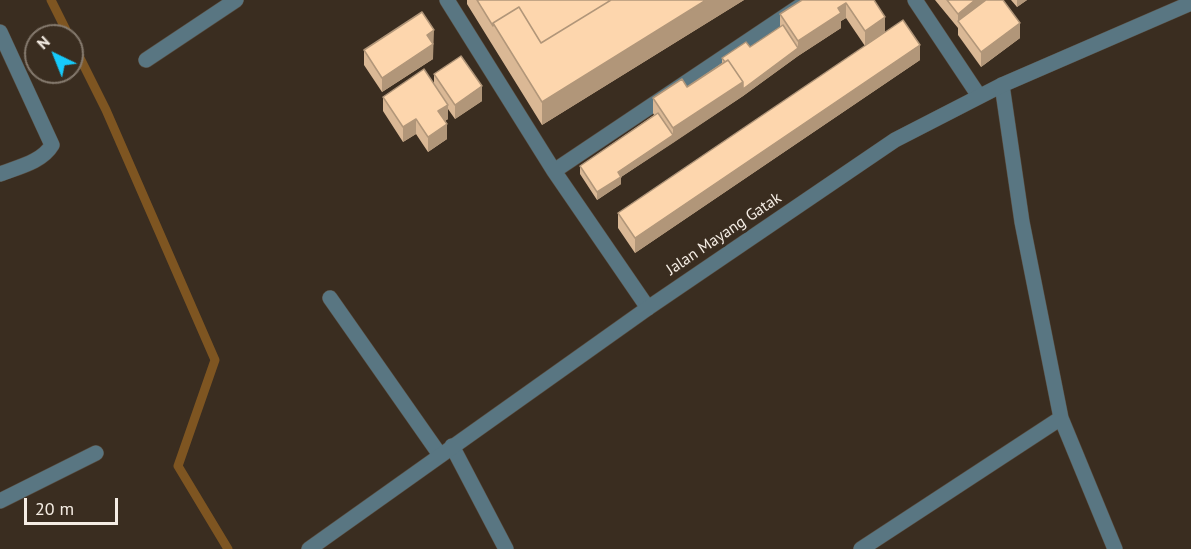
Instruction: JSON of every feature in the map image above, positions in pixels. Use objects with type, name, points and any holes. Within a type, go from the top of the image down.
[{"type":"street","points":[[447,0],[554,171],[648,308]]},
{"type":"street","points":[[554,171],[809,0]]},
{"type":"street","points":[[915,0],[979,96]]},
{"type":"street","points":[[146,60],[230,2]]},
{"type":"street","name":"Jalan Mayang Gatak","points":[[309,549],[648,308],[895,140],[1002,85],[1191,3]]},
{"type":"street","points":[[0,32],[52,145],[45,154],[25,165],[0,174]]},
{"type":"street","points":[[1002,85],[1022,222],[1061,418],[1115,549]]},
{"type":"street","points":[[330,298],[446,451],[506,549]]},
{"type":"street","points":[[861,549],[1061,418]]},
{"type":"street","points":[[0,501],[96,453]]},
{"type":"building","points":[[477,0],[611,0],[541,43],[519,7],[493,23],[493,26]]},
{"type":"building","points":[[611,0],[706,0],[542,102],[493,23],[519,7],[541,43]]},
{"type":"building","points":[[802,0],[874,0],[885,17],[865,31],[846,3],[838,8],[841,13],[798,41],[780,14]]},
{"type":"building","points":[[947,0],[975,0],[958,14]]},
{"type":"building","points":[[986,0],[1003,0],[1020,23],[981,52],[958,21]]},
{"type":"building","points":[[422,12],[434,30],[427,35],[433,44],[382,78],[364,50]]},
{"type":"building","points":[[903,20],[920,45],[635,238],[618,213]]},
{"type":"building","points":[[783,25],[798,48],[743,89],[743,82],[728,60],[725,62],[722,58],[746,42],[750,47]]},
{"type":"building","points":[[461,56],[482,86],[455,105],[434,74]]},
{"type":"building","points":[[728,60],[743,82],[673,128],[653,98],[682,79],[687,87]]},
{"type":"building","points":[[424,69],[448,105],[438,111],[447,124],[428,137],[416,119],[403,127],[383,97]]},
{"type":"building","points":[[658,113],[673,135],[618,172],[621,177],[597,192],[580,166]]},
{"type":"waterway","points":[[51,0],[63,24]]},
{"type":"waterway","points":[[84,66],[106,110],[215,360],[178,466],[228,549]]}]
